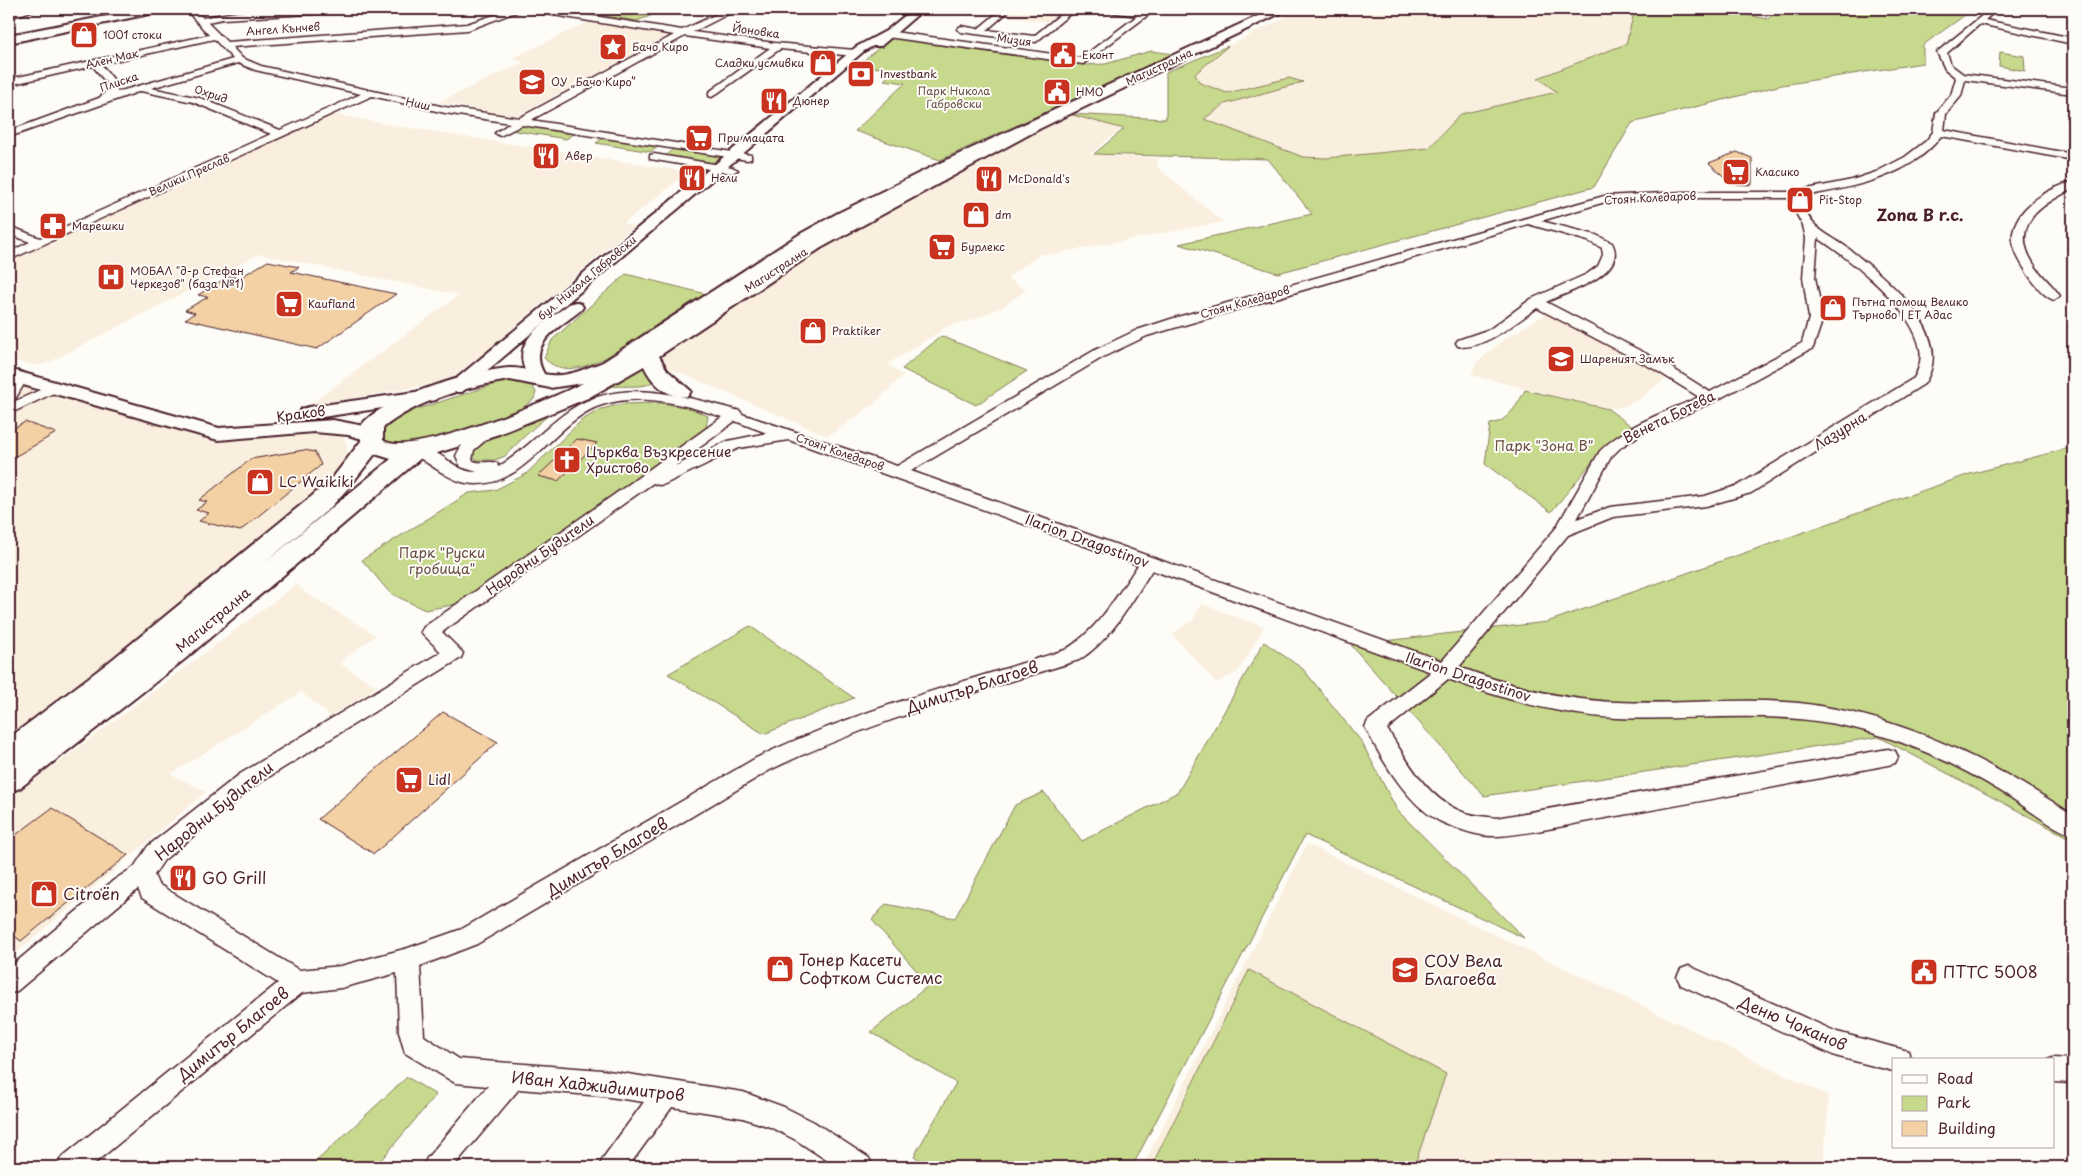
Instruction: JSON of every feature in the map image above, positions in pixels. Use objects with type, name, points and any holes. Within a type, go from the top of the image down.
[{"type":"main road","points":[[9,40],[159,9]]},
{"type":"main road","name":"Магистрална","points":[[9,754],[119,670],[321,502],[342,481],[371,438],[372,426],[381,417],[429,396],[497,376],[520,374],[541,379],[579,377],[610,366],[806,238],[948,165],[1283,9]]},
{"type":"main road","name":"Магистрална","points":[[371,438],[379,448],[385,450],[415,452],[491,429],[600,383],[648,354],[815,244],[1035,125]]},
{"type":"main road","points":[[648,354],[658,374],[680,391]]},
{"type":"main road","name":"Краков","points":[[9,376],[218,434],[330,425],[350,427],[371,438]]},
{"type":"main road","name":"Магистрална","points":[[520,418],[545,397],[547,388],[541,379]]},
{"type":"main road","name":"Краков","points":[[172,422],[232,424],[429,396]]},
{"type":"main road","name":"Магистрална","points":[[9,779],[175,652],[415,452]]},
{"type":"street","points":[[9,15],[34,9]]},
{"type":"street","name":"Ниш","points":[[189,9],[239,60],[258,68],[368,94],[518,122],[670,145],[733,162]]},
{"type":"street","points":[[201,20],[223,16],[345,9]]},
{"type":"street","name":"Ангел Кънчев","points":[[224,45],[468,27],[520,9]]},
{"type":"street","name":"Йоновка","points":[[536,9],[684,32],[855,53]]},
{"type":"street","points":[[500,133],[684,32],[734,9]]},
{"type":"street","name":"бул. Никола Габровски","points":[[456,388],[733,162],[886,34],[919,9]]},
{"type":"street","points":[[980,32],[1007,9]]},
{"type":"street","points":[[962,29],[1036,39],[1072,9]]},
{"type":"street","points":[[1110,9],[1148,12]]},
{"type":"street","name":"Мизия","points":[[886,34],[1082,61],[1148,12]]},
{"type":"street","points":[[1989,13],[1981,22],[1942,52],[1944,63],[1961,77],[2073,91]]},
{"type":"street","points":[[1981,22],[2073,41]]},
{"type":"street","name":"бул. Никола Габровски","points":[[541,379],[531,370],[527,358],[531,347],[537,340],[855,53],[886,34]]},
{"type":"street","name":"Ален Мак","points":[[9,82],[216,36]]},
{"type":"street","points":[[712,94],[780,45]]},
{"type":"street","name":"Плиска","points":[[9,134],[132,90],[239,60]]},
{"type":"street","points":[[95,63],[112,84],[112,92],[103,100]]},
{"type":"street","points":[[1961,77],[1956,96],[1941,113],[1938,132],[2073,157]]},
{"type":"street","name":"Охрид","points":[[132,90],[164,91],[235,115],[280,134]]},
{"type":"street","name":"Велики Преслав","points":[[9,256],[368,94]]},
{"type":"street","name":"Стоян Коледаров","points":[[735,414],[898,472],[1100,353],[1142,333],[1604,199],[1684,195],[1792,195],[1855,183],[1880,174],[1916,154],[1930,143],[1938,132]]},
{"type":"street","points":[[670,145],[654,158],[733,162]]},
{"type":"street","points":[[2054,296],[2036,279],[2023,259],[2017,234],[2024,217],[2040,203],[2073,186]]},
{"type":"street","name":"Венета Ботева","points":[[1792,195],[1810,226],[1812,238],[1809,276],[1816,318],[1808,345],[1710,398],[1636,430],[1614,445],[1599,465],[1562,531],[1445,671],[1375,728],[1413,785],[1429,803],[1445,816],[1476,826],[1496,827],[1621,807],[1888,757]]},
{"type":"street","points":[[1462,343],[1495,332],[1536,302],[1591,277],[1604,268],[1609,255],[1608,246],[1592,238],[1529,221]]},
{"type":"street","name":"Лазурна","points":[[1562,531],[1610,512],[1706,501],[1745,489],[1919,381],[1927,367],[1926,345],[1916,322],[1878,280],[1844,250],[1810,226]]},
{"type":"street","points":[[9,230],[40,242]]},
{"type":"street","points":[[1536,302],[1659,366],[1710,398]]},
{"type":"street","points":[[9,376],[17,384],[9,398]]},
{"type":"street","points":[[9,410],[53,388]]},
{"type":"street","points":[[491,429],[466,450],[464,461],[468,466],[482,469],[500,463],[560,413],[596,394],[630,389],[680,391],[735,414]]},
{"type":"street","points":[[415,452],[440,462],[458,475],[477,478],[498,474],[507,470],[575,413],[589,404],[606,398],[620,396],[667,397],[690,401],[735,414]]},
{"type":"street","name":"Народни Будители","points":[[142,874],[156,853],[247,780],[454,653],[430,632],[624,496],[735,414]]},
{"type":"street","points":[[713,452],[755,422]]},
{"type":"street","name":"Народни Будители","points":[[624,496],[713,452],[759,437],[803,439]]},
{"type":"street","name":"Ilarion Dragostinov","points":[[898,472],[1445,671],[1509,692],[1554,703],[1597,708],[1796,711],[1853,719],[1896,732],[1947,752],[2027,795],[2073,826]]},
{"type":"street","name":"Димитър Благоев","points":[[70,1167],[297,982],[341,977],[408,959],[469,937],[764,764],[802,745],[844,728],[1080,651],[1102,632],[1148,563]]},
{"type":"street","points":[[9,983],[122,887],[142,874],[150,891],[297,982]]},
{"type":"street","name":"Иван Хаджидимитров","points":[[408,959],[411,1032],[414,1044],[455,1071],[602,1083],[743,1105],[775,1116],[805,1131],[860,1167]]},
{"type":"street","name":"Деню Чоканов","points":[[1689,977],[1835,1044],[1892,1058]]},
{"type":"street","points":[[2054,1070],[2073,1070]]},
{"type":"street","points":[[436,1167],[513,1077]]},
{"type":"street","points":[[612,1167],[666,1093]]},
{"type":"shaded area","points":[[1007,9],[1072,9],[1056,23],[1000,15]]},
{"type":"shaded area","points":[[1302,9],[1635,9],[1626,44],[1538,77],[1558,92],[1461,114],[1429,148],[1326,158],[1303,157],[1204,119],[1225,104],[1303,81],[1289,78],[1227,93],[1200,83],[1194,74],[1228,46]]},
{"type":"shaded area","name":"ОУ „Бачо Киро”","points":[[590,21],[672,34],[515,117],[439,102],[524,62],[511,59]]},
{"type":"shaded area","name":"МОБАЛ \"д-р Стефан Черкезов\" (база №1)","points":[[331,114],[688,172],[623,224],[634,226],[478,358],[454,376],[433,384],[308,406],[459,295],[259,254],[50,362],[37,366],[9,360],[9,260]]},
{"type":"shaded area","points":[[1069,114],[1121,129],[1090,154],[1159,158],[1157,167],[1223,222],[1053,254],[1040,254],[1007,278],[1026,290],[1002,307],[973,320],[950,325],[888,364],[903,375],[873,405],[828,436],[662,365],[661,358],[664,352],[816,246],[911,194]]},
{"type":"shaded area","name":"Шареният Замък","points":[[1549,312],[1670,376],[1636,401],[1625,406],[1608,409],[1471,375],[1476,363],[1506,338]]},
{"type":"shaded area","points":[[9,375],[194,428],[319,431],[337,434],[345,439],[348,452],[347,464],[236,563],[100,675],[9,744]]},
{"type":"shaded area","points":[[297,584],[307,594],[376,635],[339,663],[378,687],[331,716],[301,692],[171,774],[206,792],[9,959],[9,788],[58,763]]},
{"type":"shaded area","points":[[1202,604],[1264,627],[1238,672],[1216,683],[1172,634],[1193,620]]},
{"type":"shaded area","name":"СОУ Вела Благоева","points":[[1307,844],[1829,1096],[1823,1167],[1142,1167]]},
{"type":"green space","points":[[560,9],[668,9],[637,21]]},
{"type":"green space","points":[[1635,9],[1717,9],[1768,19],[1777,9],[1942,9],[1968,13],[1923,45],[1923,63],[1782,85],[1632,123],[1594,187],[1278,273],[1179,244],[1312,214],[1268,159],[1094,154],[1124,129],[1069,114],[1166,119],[1166,72],[1228,46],[1195,74],[1200,83],[1227,93],[1289,78],[1303,82],[1225,104],[1204,119],[1303,157],[1326,158],[1429,148],[1461,114],[1557,92],[1538,78],[1626,44]]},
{"type":"green space","name":"Парк Никола Габровски","points":[[891,38],[1084,65],[1105,64],[1151,51],[1174,54],[940,160],[855,131],[905,83],[884,80],[895,70],[858,65]]},
{"type":"green space","points":[[2000,52],[2024,56],[2025,71],[1999,66]]},
{"type":"green space","points":[[519,125],[574,134],[566,139],[510,130]]},
{"type":"green space","points":[[603,138],[658,147],[651,152],[596,143]]},
{"type":"green space","points":[[673,149],[721,156],[713,163],[665,156]]},
{"type":"green space","points":[[626,274],[706,294],[613,354],[598,361],[569,369],[556,366],[544,358],[552,340]]},
{"type":"green space","points":[[941,336],[1027,371],[976,405],[902,369]]},
{"type":"green space","points":[[640,364],[645,365],[654,379],[650,384],[608,387],[578,397],[551,413],[505,456],[495,460],[477,460],[470,454],[475,444],[528,423],[563,402],[614,379]]},
{"type":"green space","points":[[513,381],[532,386],[536,392],[534,399],[517,412],[410,447],[391,444],[383,439],[383,431],[402,414],[502,382]]},
{"type":"green space","name":"Парк \"Зона В\"","points":[[1525,390],[1608,409],[1634,428],[1607,444],[1551,512],[1485,464],[1490,424],[1496,423],[1507,416]]},
{"type":"green space","name":"Парк \"Руски гробища\"","points":[[660,403],[690,408],[708,416],[706,428],[683,447],[458,604],[425,610],[390,593],[362,560],[469,493],[495,490],[526,474],[582,420],[601,409],[622,404]]},
{"type":"green space","points":[[2073,447],[2073,711],[2069,713],[2073,718],[2073,840],[1879,737],[1484,796],[1351,645],[1547,622],[1970,474]]},
{"type":"green space","points":[[750,626],[854,698],[764,734],[668,674]]},
{"type":"green space","points":[[1264,642],[1303,669],[1361,741],[1397,810],[1524,938],[1305,835],[1132,1167],[929,1167],[914,1156],[956,1083],[871,1032],[929,985],[872,920],[886,904],[955,918],[1015,805],[1044,792],[1082,841],[1178,792]]},
{"type":"green space","points":[[1249,970],[1446,1074],[1414,1167],[1151,1167]]},
{"type":"green space","points":[[407,1077],[436,1095],[375,1167],[310,1167]]},
{"type":"building","name":"Класико","points":[[1737,152],[1752,158],[1752,185],[1732,184],[1709,163]]},
{"type":"building","name":"Kaufland","points":[[268,261],[299,267],[291,272],[396,294],[317,349],[185,319],[195,313],[185,310],[208,297],[198,295],[229,276],[239,278]]},
{"type":"building","points":[[25,422],[56,433],[9,460],[9,431]]},
{"type":"building","name":"Църква Възкресение Христово","points":[[577,439],[597,443],[558,481],[538,476]]},
{"type":"building","name":"LC Waikiki","points":[[304,450],[315,452],[321,465],[240,531],[199,521],[209,513],[196,510],[207,502],[199,500],[251,459]]},
{"type":"building","name":"Lidl","points":[[443,712],[498,742],[374,854],[318,819]]},
{"type":"building","name":"Citroën","points":[[52,808],[128,855],[21,941],[9,932],[9,840]]},
{"type":"building","name":"GO Grill","points":[[181,870],[195,879],[185,887],[171,878]]},
{"type":"place","name":"1001 стоки","points":[[84,35]]},
{"type":"place","name":"Бачо Киро","points":[[613,47]]},
{"type":"place","name":"Еконт","points":[[1063,55]]},
{"type":"place","name":"Сладки усмивки","points":[[823,63]]},
{"type":"place","name":"Investbank","points":[[861,74]]},
{"type":"place","name":"ОУ „Бачо Киро”","points":[[532,82]]},
{"type":"place","name":"HMO","points":[[1057,92]]},
{"type":"place","name":"Дюнер","points":[[774,101]]},
{"type":"place","name":"При мацата","points":[[699,138]]},
{"type":"place","name":"Авер","points":[[546,156]]},
{"type":"place","name":"Класико","points":[[1736,172]]},
{"type":"place","name":"Нели","points":[[692,178]]},
{"type":"place","name":"McDonald's","points":[[989,179]]},
{"type":"place","name":"Pit-Stop","points":[[1800,200]]},
{"type":"place","name":"dm","points":[[976,215]]},
{"type":"place","name":"Марешки","points":[[53,226]]},
{"type":"place","name":"Бурлекс","points":[[942,247]]},
{"type":"place","name":"МОБАЛ \"д-р Стефан Черкезов\" (база №1)","points":[[111,277]]},
{"type":"place","name":"Kaufland","points":[[289,304]]},
{"type":"place","name":"Пътна помощ Велико Търново | ЕТ Адас","points":[[1833,308]]},
{"type":"place","name":"Praktiker","points":[[813,331]]},
{"type":"place","name":"Шареният Замък","points":[[1561,359]]},
{"type":"place","name":"Църква Възкресение Христово","points":[[567,460]]},
{"type":"place","name":"LC Waikiki","points":[[260,482]]},
{"type":"place","name":"Lidl","points":[[409,780]]},
{"type":"place","name":"GO Grill","points":[[183,878]]},
{"type":"place","name":"Citroën","points":[[44,894]]},
{"type":"place","name":"Тонер Касети Софтком Системс","points":[[780,969]]},
{"type":"place","name":"СОУ Вела Благоева","points":[[1405,970]]},
{"type":"place","name":"ПТТС 5008","points":[[1924,972]]},
{"type":"district","name":"Zona B r.c.","points":[[1920,215]]}]
